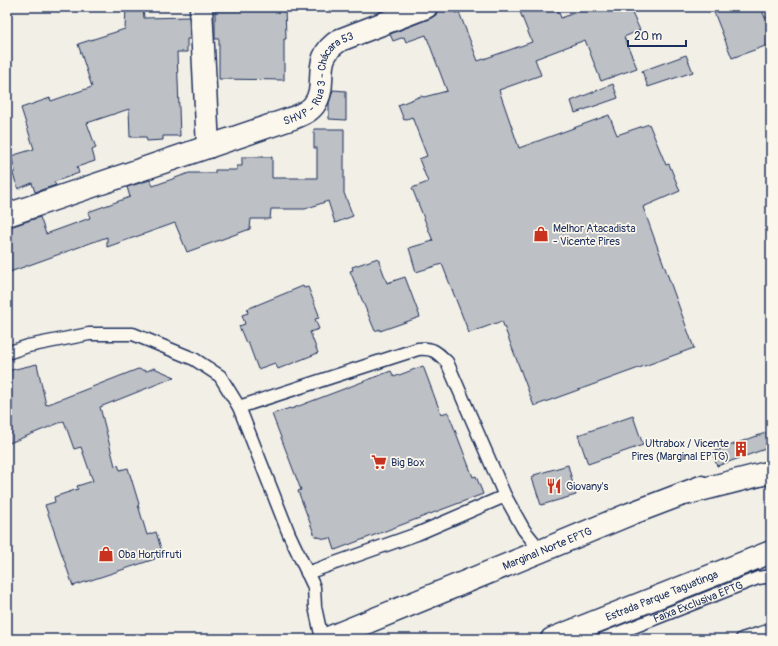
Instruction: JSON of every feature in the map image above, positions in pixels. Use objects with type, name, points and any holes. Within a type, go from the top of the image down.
[{"type":"main road","points":[[201,7],[208,147]]},
{"type":"main road","name":"SHVP - Rua 3 - Chácara 53","points":[[7,215],[304,113],[313,106],[319,94],[323,61],[331,46],[340,40],[426,7]]},
{"type":"main road","name":"Marginal Norte EPTG","points":[[326,639],[630,514],[771,461]]},
{"type":"main road","points":[[684,494],[771,472]]},
{"type":"main road","name":"Estrada Parque Taguatinga","points":[[552,639],[771,552]]},
{"type":"lane","points":[[7,352],[28,346],[89,334],[133,334],[194,359],[220,376],[239,407],[289,534],[314,588],[315,607],[322,639]]},
{"type":"lane","points":[[239,407],[418,348],[428,348],[436,351],[446,362],[505,496],[524,530],[542,551]]},
{"type":"lane","points":[[307,573],[417,534],[505,496]]},
{"type":"lane","name":"Faixa Exclusiva EPTG","points":[[603,639],[758,578],[771,576]]},
{"type":"lane","points":[[742,639],[771,630]]},
{"type":"building","points":[[126,7],[143,7],[144,18],[189,17],[190,39],[187,39],[187,52],[177,52],[180,136],[163,136],[163,140],[147,141],[146,137],[130,137],[129,109],[87,123],[96,148],[92,150],[95,161],[77,167],[79,173],[54,182],[56,185],[35,192],[32,183],[18,189],[13,174],[15,170],[11,156],[34,149],[21,108],[50,98],[51,101],[92,87],[78,44],[125,29]]},
{"type":"building","points":[[215,7],[285,7],[286,39],[284,39],[284,80],[219,79],[219,39],[215,39]]},
{"type":"building","name":"Melhor Atacadista - Vicente Pires","points":[[438,7],[454,7],[455,13],[459,12],[478,61],[532,42],[518,7],[557,7],[561,18],[590,7],[629,7],[640,30],[624,37],[637,68],[601,81],[585,40],[535,59],[541,75],[499,90],[519,148],[609,115],[617,135],[649,124],[666,165],[669,164],[680,191],[643,207],[694,348],[534,406],[502,321],[469,333],[442,264],[416,272],[409,248],[433,241],[412,188],[428,182],[419,159],[427,156],[412,117],[404,120],[398,105],[421,96],[424,97],[447,91],[426,35],[406,42],[404,37],[393,41],[390,34],[431,18],[436,15]]},
{"type":"building","points":[[712,7],[761,7],[765,18],[769,16],[769,20],[771,19],[771,44],[732,58]]},
{"type":"building","points":[[686,55],[693,72],[648,87],[642,71]]},
{"type":"building","points":[[613,84],[618,98],[575,113],[571,101]]},
{"type":"building","points":[[333,90],[346,91],[346,120],[329,119],[329,103]]},
{"type":"building","points":[[314,129],[344,129],[344,193],[353,216],[335,223],[328,201],[305,209],[271,209],[270,219],[251,219],[250,229],[187,252],[175,223],[107,247],[107,237],[7,273],[7,228],[40,217],[46,234],[90,218],[88,212],[130,197],[127,187],[150,180],[153,186],[189,173],[215,173],[215,170],[237,170],[237,166],[242,166],[242,157],[272,157],[272,178],[317,178],[317,148],[314,148]]},
{"type":"building","points":[[378,258],[387,283],[405,277],[420,317],[380,331],[380,329],[375,331],[350,271],[353,270],[352,267]]},
{"type":"building","points":[[303,286],[304,288],[308,287],[319,315],[319,318],[315,319],[319,329],[310,332],[318,353],[278,369],[275,363],[258,369],[248,342],[246,343],[239,326],[245,324],[242,315],[248,313],[247,309]]},
{"type":"building","points":[[37,364],[46,405],[138,369],[147,371],[154,368],[175,377],[100,407],[115,466],[118,465],[120,470],[128,468],[147,535],[156,532],[163,555],[73,586],[45,505],[55,502],[54,497],[78,489],[77,486],[93,481],[81,447],[74,449],[64,421],[7,444],[7,371]]},
{"type":"building","name":"Big Box","points":[[423,366],[441,414],[448,412],[473,477],[476,476],[483,494],[335,550],[331,538],[325,539],[315,536],[298,491],[301,490],[272,414],[290,408],[291,409],[391,371],[394,377]]},
{"type":"building","points":[[633,416],[643,445],[588,464],[578,435]]},
{"type":"building","name":"Ultrabox / Vicente Pires (Marginal EPTG)","points":[[771,431],[771,447],[717,466],[712,452]]},
{"type":"building","name":"Giovany's","points":[[568,465],[576,495],[541,505],[532,478],[534,475]]},
{"type":"place","name":"Melhor Atacadista - Vicente Pires","points":[[541,234]]},
{"type":"place","name":"Ultrabox / Vicente Pires (Marginal EPTG)","points":[[741,449]]},
{"type":"place","name":"Big Box","points":[[379,462]]},
{"type":"place","name":"Giovany's","points":[[554,486]]},
{"type":"place","name":"Oba Hortifruti","points":[[106,554]]}]
